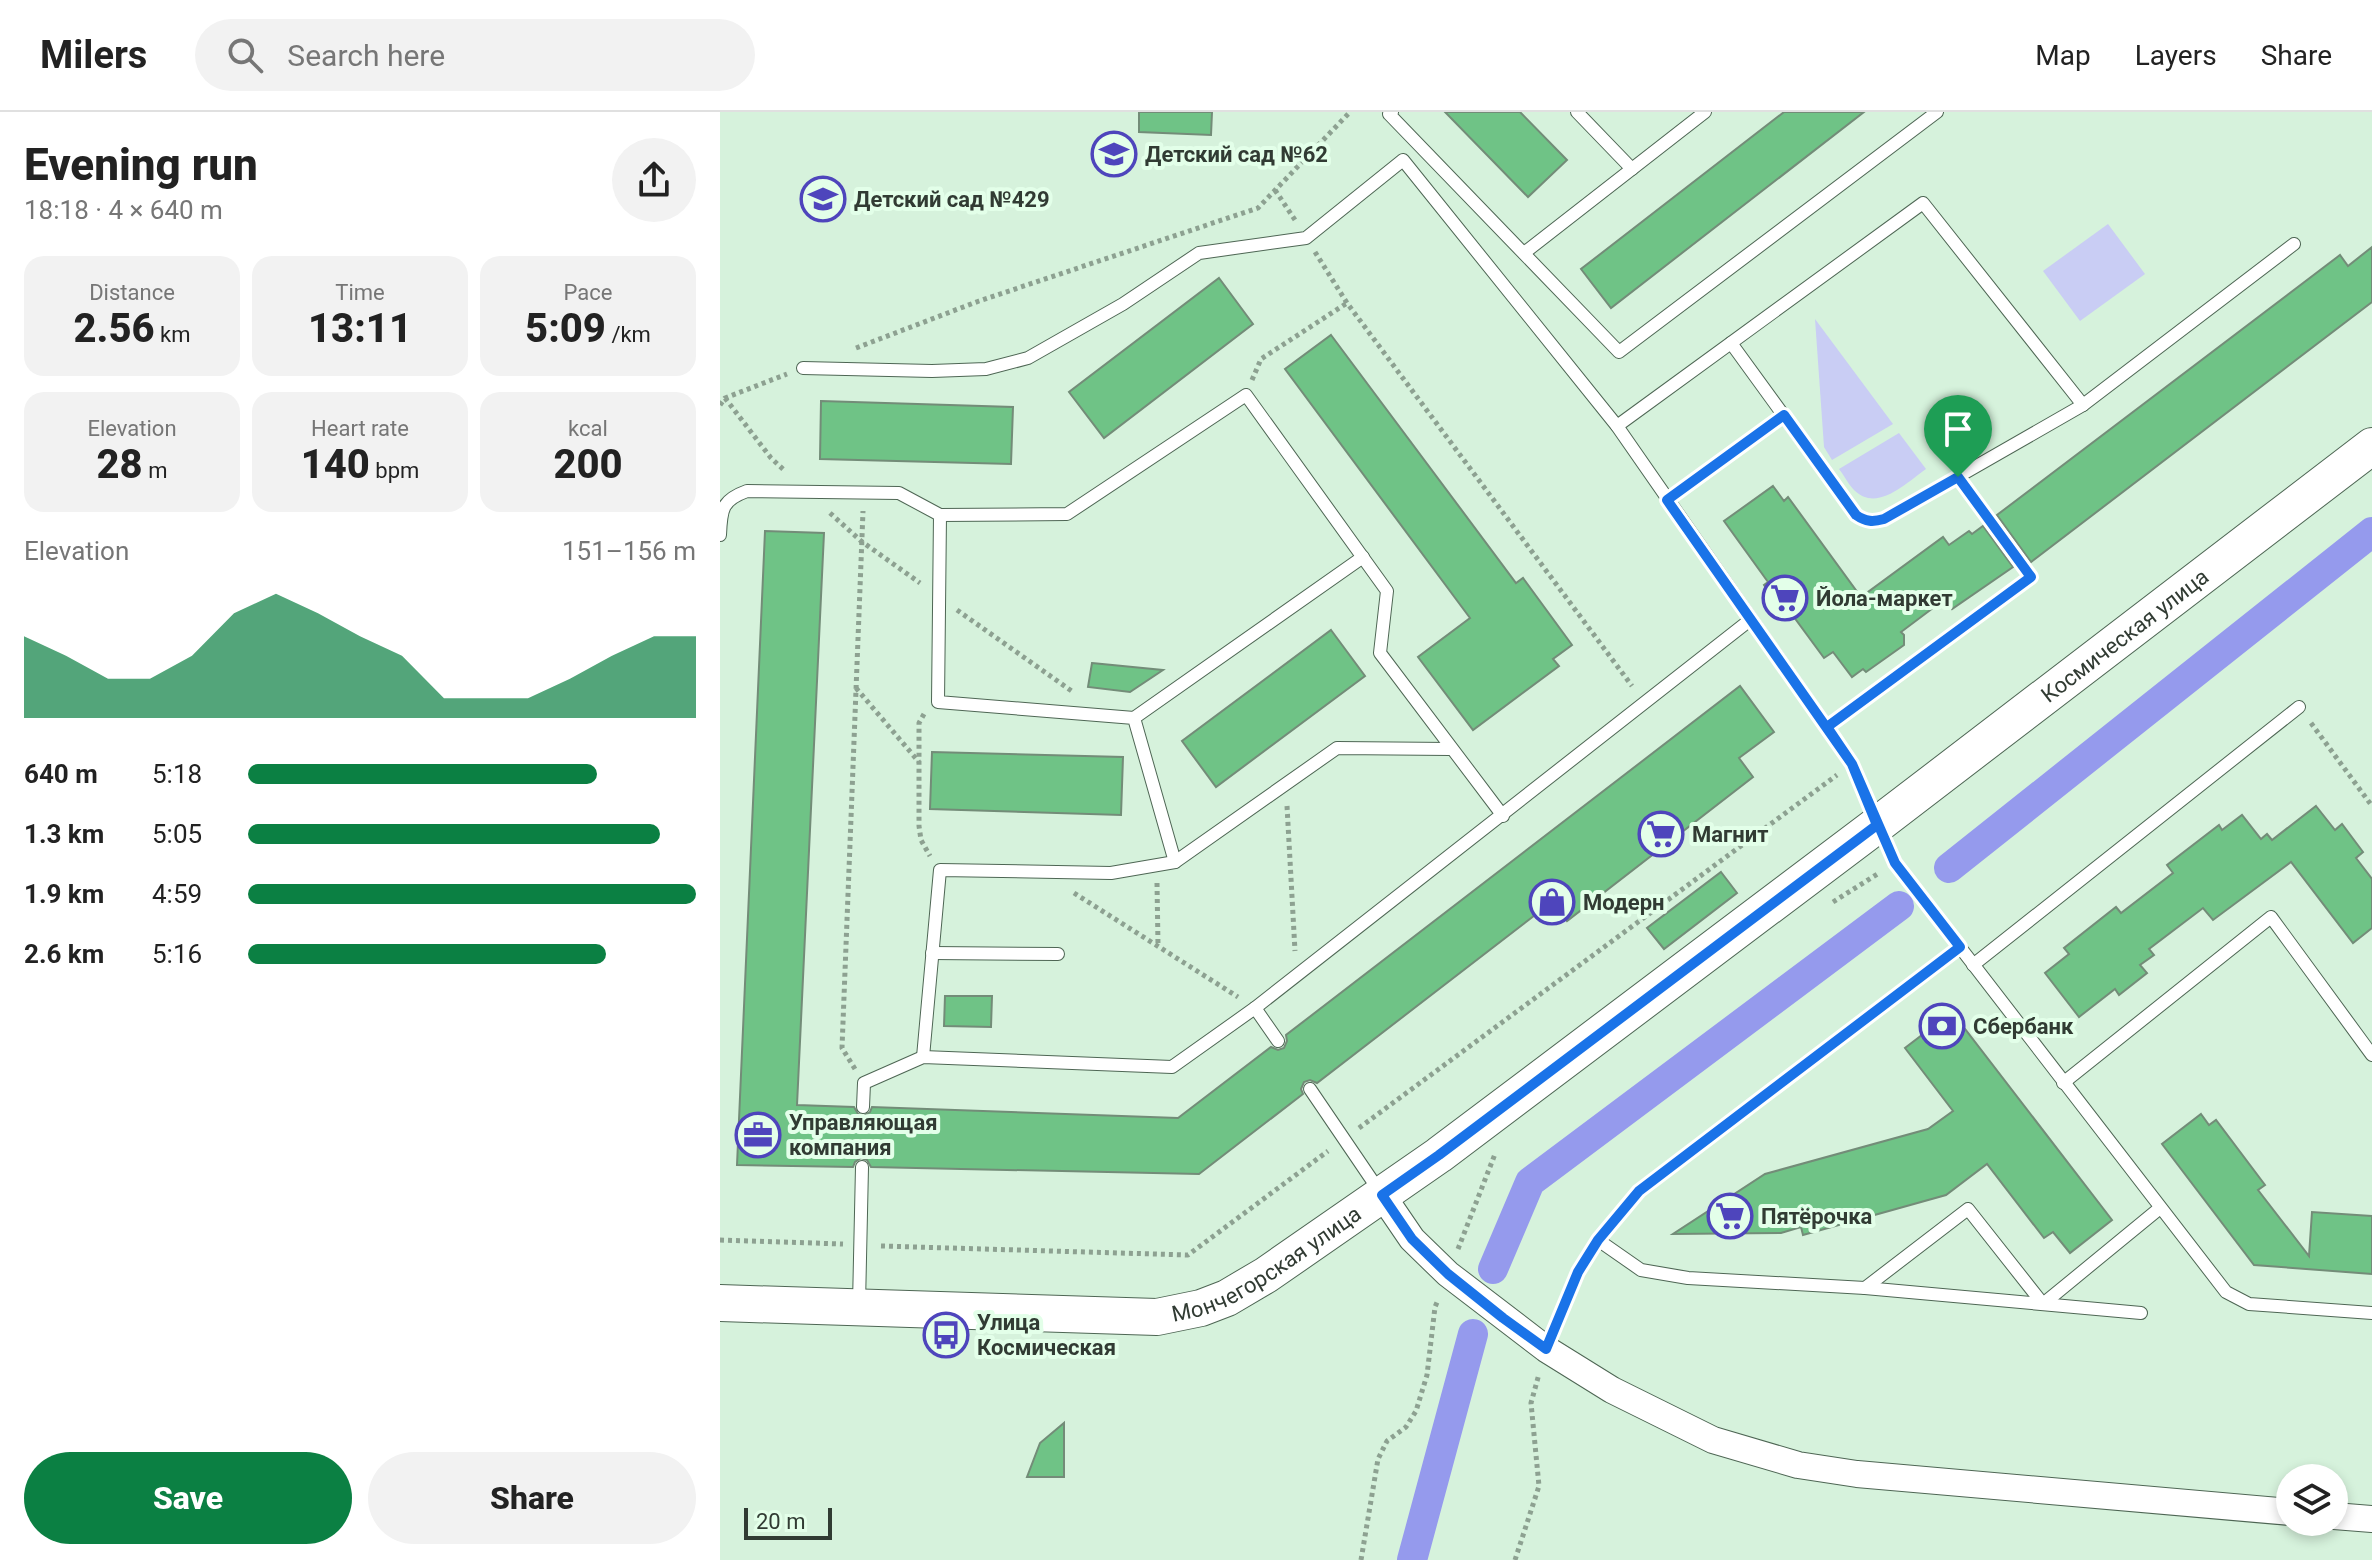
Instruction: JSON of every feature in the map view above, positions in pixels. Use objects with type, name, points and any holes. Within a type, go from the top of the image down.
[{"type":"street","name":"Космическая улица","points":[[1877,825],[2372,446]]},
{"type":"street","name":"Мончегорская улица","points":[[720,1303],[1157,1317],[1201,1308],[1227,1298],[1266,1275],[1439,1155],[1877,825]]},
{"type":"street","points":[[1382,1195],[1412,1239],[1448,1274],[1503,1318],[1612,1390],[1713,1440],[1798,1465],[1857,1474],[2276,1511]]},
{"type":"street","points":[[2348,1517],[2372,1519]]},
{"type":"lane","points":[[1392,112],[1389,114],[1619,352],[1937,112]]},
{"type":"lane","points":[[1577,112],[1632,169]]},
{"type":"lane","points":[[1524,253],[1705,112]]},
{"type":"lane","points":[[803,368],[986,369],[1028,358],[1123,304],[1199,253],[1306,238],[1403,160],[1617,426],[1852,764],[1895,863],[2226,1292],[2249,1304],[2372,1313]]},
{"type":"lane","points":[[1617,426],[1923,203],[2083,405]]},
{"type":"lane","points":[[1731,343],[1856,515],[1874,522],[2083,405],[2294,244]]},
{"type":"lane","points":[[720,535],[721,511],[732,496],[747,491],[899,493],[940,515],[1067,514],[1246,395],[1387,591],[1380,653],[1503,816]]},
{"type":"lane","points":[[1667,500],[1784,415]]},
{"type":"lane","points":[[1827,727],[2031,577],[1958,477]]},
{"type":"lane","points":[[940,515],[938,702],[1134,718],[1363,557]]},
{"type":"lane","points":[[863,1107],[864,1083],[923,1057],[1172,1067],[1255,1008],[1750,620]]},
{"type":"lane","points":[[1973,965],[2299,707]]},
{"type":"lane","points":[[1134,718],[1175,862]]},
{"type":"lane","points":[[923,1057],[940,870],[1111,873],[1175,862],[1337,748],[1450,749]]},
{"type":"lane","points":[[2063,1083],[2271,917],[2372,1055]]},
{"type":"lane","points":[[1546,1349],[1578,1272],[1598,1240],[1639,1191],[1960,947]]},
{"type":"lane","points":[[932,953],[1058,954]]},
{"type":"lane","points":[[1255,1008],[1278,1041]]},
{"type":"lane","points":[[1310,1089],[1382,1195]]},
{"type":"lane","points":[[859,1307],[862,1167]]},
{"type":"lane","points":[[2043,1304],[2160,1208]]},
{"type":"lane","points":[[1865,1288],[1968,1209],[2043,1304]]},
{"type":"lane","points":[[1598,1240],[1641,1270],[1688,1278],[1865,1288],[2141,1313]]},
{"type":"path","points":[[720,405],[725,398],[979,301],[1258,208],[1350,112]]},
{"type":"path","points":[[1275,190],[1347,303],[1645,703]]},
{"type":"path","points":[[1246,395],[1261,359],[1347,303]]},
{"type":"path","points":[[725,398],[771,458],[861,541],[1106,716]]},
{"type":"path","points":[[863,493],[842,1048],[864,1083]]},
{"type":"path","points":[[856,688],[919,763]]},
{"type":"path","points":[[938,702],[923,715],[919,723],[919,763],[921,840],[940,870]]},
{"type":"path","points":[[2299,707],[2372,806]]},
{"type":"path","points":[[1285,784],[1296,976]]},
{"type":"path","points":[[1830,904],[1895,863]]},
{"type":"path","points":[[1157,865],[1158,946]]},
{"type":"path","points":[[1040,872],[1255,1008]]},
{"type":"path","points":[[1361,1560],[1378,1459],[1387,1441],[1406,1427],[1416,1411],[1427,1375],[1435,1307],[1497,1148]]},
{"type":"path","points":[[1515,1560],[1539,1486],[1531,1403],[1546,1349]]},
{"type":"shaded area","points":[[2108,224],[2145,274],[2080,321],[2043,271]]},
{"type":"shaded area","points":[[1815,319],[1893,424],[1832,460],[1824,447]]},
{"type":"shaded area","points":[[1899,433],[1926,469],[1882,497],[1863,496],[1852,488],[1839,469]]},
{"type":"building","points":[[1139,112],[1212,112],[1211,135],[1139,132]]},
{"type":"building","points":[[1445,112],[1520,112],[1567,160],[1528,197]]},
{"type":"building","points":[[1784,112],[1864,112],[1611,308],[1581,269]]},
{"type":"building","points":[[2372,247],[2372,302],[2031,562],[1997,515],[2340,255],[2348,266]]},
{"type":"building","points":[[1219,278],[1253,324],[1104,438],[1069,392]]},
{"type":"building","points":[[1331,335],[1516,583],[1523,578],[1572,645],[1553,659],[1559,666],[1473,730],[1418,657],[1470,618],[1285,369]]},
{"type":"building","points":[[821,401],[1013,407],[1011,464],[820,459]]},
{"type":"building","points":[[1773,486],[1784,501],[1788,497],[1861,597],[1943,537],[1949,545],[1969,531],[1972,534],[1983,526],[2013,567],[1952,609],[1945,599],[1901,632],[1904,645],[1866,672],[1863,669],[1852,677],[1833,652],[1824,658],[1785,605],[1781,608],[1764,585],[1768,582],[1724,521]]},
{"type":"building","points":[[765,531],[824,533],[797,1105],[854,1107],[863,1116],[872,1107],[1178,1118],[1271,1047],[1278,1050],[1284,1048],[1286,1035],[1740,686],[1774,732],[1739,758],[1753,777],[1567,921],[1552,902],[1317,1083],[1310,1080],[1304,1082],[1301,1089],[1303,1094],[1199,1174],[871,1167],[867,1160],[861,1158],[853,1167],[737,1165]]},
{"type":"building","points":[[1331,630],[1365,676],[1216,787],[1182,741]]},
{"type":"building","points":[[1092,663],[1163,670],[1130,692],[1088,687]]},
{"type":"building","points":[[932,752],[1123,757],[1121,815],[930,809]]},
{"type":"building","points":[[2316,806],[2335,830],[2342,824],[2363,852],[2356,858],[2372,879],[2372,928],[2353,943],[2291,862],[2213,920],[2203,908],[2149,949],[2154,955],[2140,965],[2147,973],[2119,995],[2115,989],[2079,1017],[2045,973],[2069,954],[2064,948],[2116,907],[2121,913],[2173,873],[2167,865],[2219,825],[2222,830],[2242,815],[2261,839],[2267,834],[2272,840]]},
{"type":"building","points":[[1721,872],[1737,893],[1664,949],[1647,928]]},
{"type":"building","points":[[945,996],[992,996],[991,1027],[944,1026]]},
{"type":"building","points":[[1952,1012],[2112,1220],[2070,1253],[2053,1232],[2044,1238],[1987,1164],[1946,1195],[1803,1235],[1801,1227],[1781,1233],[1673,1234],[1765,1174],[1928,1129],[1953,1111],[1905,1048]]},
{"type":"building","points":[[2201,1114],[2209,1125],[2216,1120],[2265,1185],[2258,1190],[2309,1256],[2312,1212],[2372,1216],[2372,1274],[2254,1265],[2162,1144]]},
{"type":"building","points":[[1064,1423],[1064,1477],[1027,1477],[1040,1443]]},
{"type":"waterway","points":[[1949,868],[2372,532]]},
{"type":"waterway","points":[[1493,1269],[1530,1182],[1899,906]]},
{"type":"waterway","points":[[1412,1560],[1473,1334]]},
{"type":"place","name":"Детский сад №62","points":[[1114,154]]},
{"type":"place","name":"Детский сад №429","points":[[823,199]]},
{"type":"place","name":"Йола-маркет","points":[[1785,598]]},
{"type":"place","name":"Магнит","points":[[1661,834]]},
{"type":"place","name":"Модерн","points":[[1552,902]]},
{"type":"place","name":"Сбербанк","points":[[1942,1026]]},
{"type":"place","name":"Управляющая компания","points":[[758,1135]]},
{"type":"place","name":"Пятёрочка","points":[[1730,1216]]},
{"type":"place","name":"Улица Космическая","points":[[946,1335]]},
{"type":"route","points":[[1958,477],[1884,519],[1874,522],[1864,520],[1856,515],[1784,415],[1667,500],[1852,764],[1895,863],[1960,947],[1639,1191],[1598,1240],[1578,1272],[1546,1349],[1448,1274],[1412,1239],[1382,1195],[1877,825],[1852,764],[1827,727],[2031,577],[1958,477]]}]
